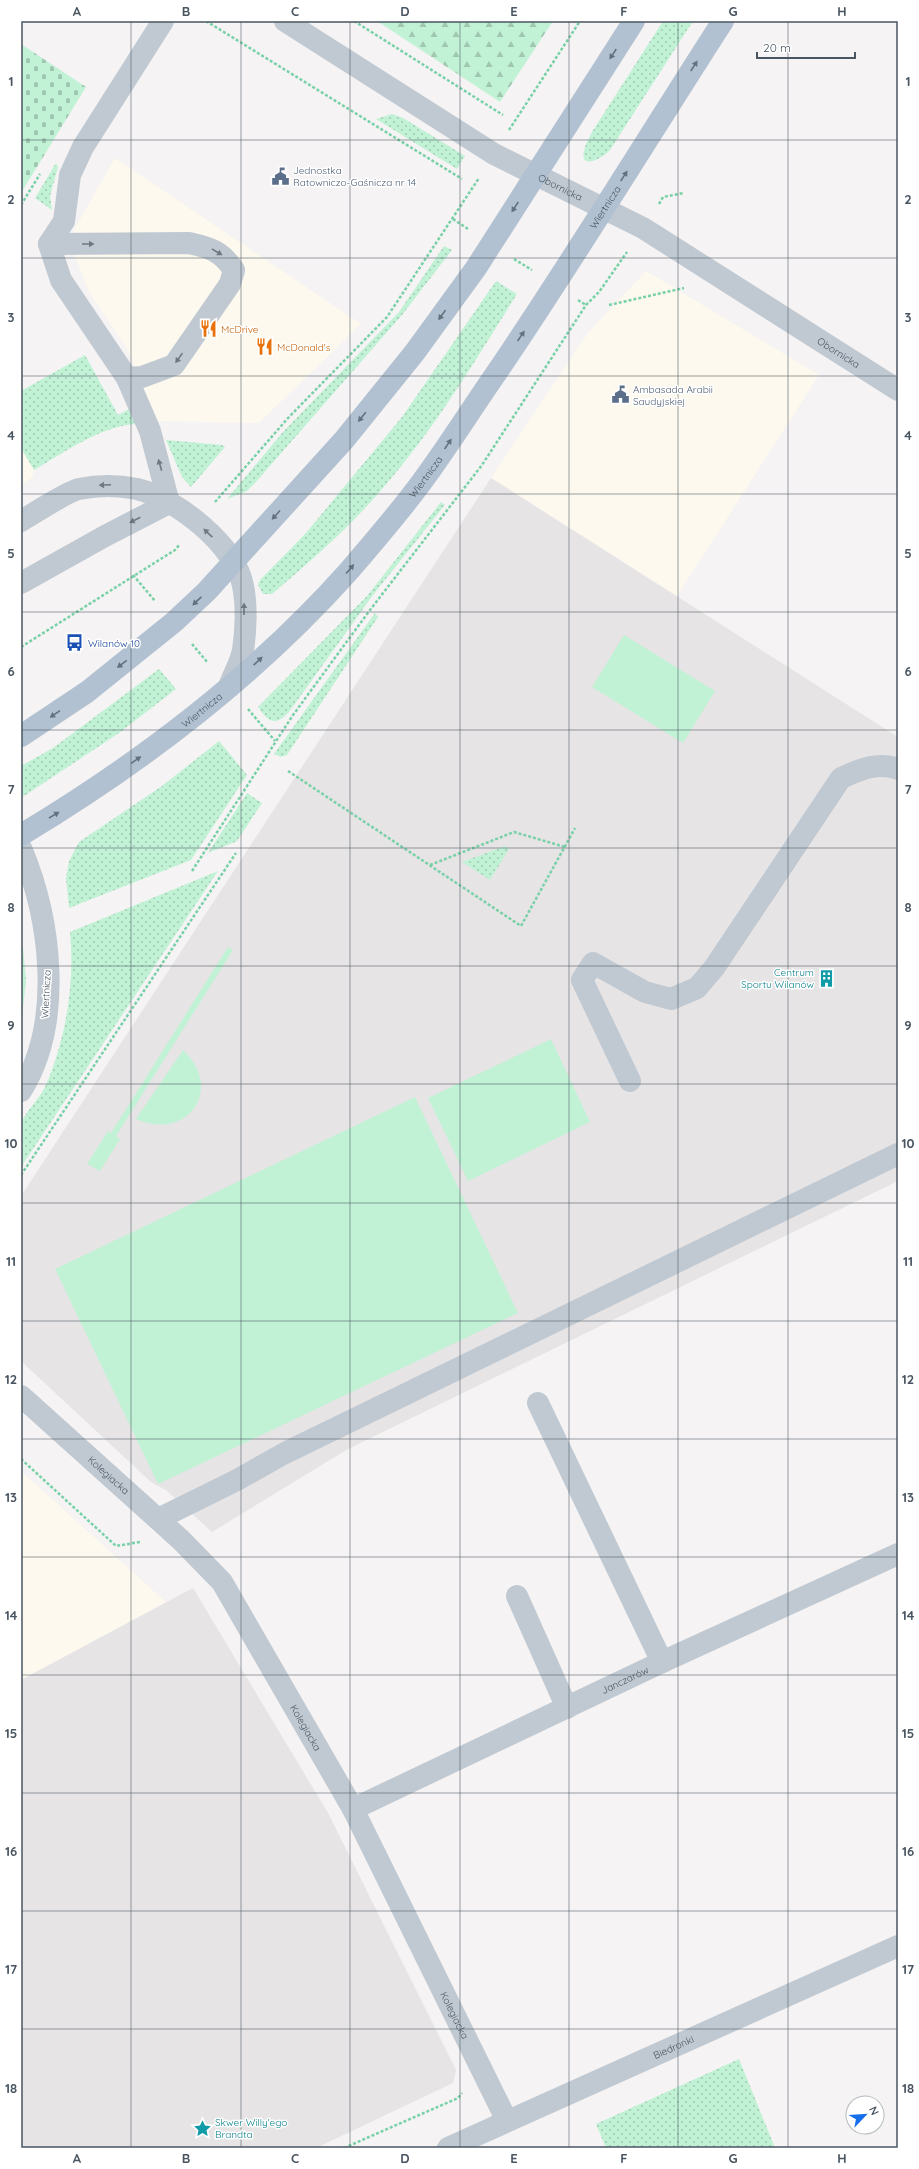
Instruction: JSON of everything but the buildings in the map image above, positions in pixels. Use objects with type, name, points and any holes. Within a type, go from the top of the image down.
[{"type":"main road","points":[[21,736],[87,692],[152,640],[207,591],[344,440],[415,352],[476,268],[634,21]]},
{"type":"main road","name":"Wiertnicza","points":[[21,835],[63,809],[154,748],[229,687],[301,620],[347,572],[420,484],[530,322],[723,21]]},
{"type":"street","points":[[49,244],[64,221],[70,175],[83,147],[163,21]]},
{"type":"street","name":"Obornicka","points":[[285,21],[494,154],[643,228],[898,390]]},
{"type":"street","points":[[49,244],[190,243],[210,248],[225,257],[234,270],[230,284],[174,365],[142,377],[127,378]]},
{"type":"street","points":[[49,244],[61,280],[127,378],[150,431],[169,503]]},
{"type":"street","points":[[21,521],[77,489],[109,484],[138,490],[169,503],[198,523],[222,546],[233,563],[243,585],[244,608],[242,651],[229,687]]},
{"type":"street","points":[[21,583],[105,536],[169,503]]},
{"type":"street","points":[[630,1081],[582,980],[593,963],[615,976],[652,994],[671,999],[697,988],[714,968],[841,778],[865,768],[890,766],[898,769]]},
{"type":"street","name":"Wiertnicza","points":[[21,848],[28,865],[37,898],[49,975],[48,1008],[40,1048],[21,1090]]},
{"type":"street","points":[[158,1519],[236,1480],[285,1453],[898,1154]]},
{"type":"street","name":"Kolegiacka","points":[[21,1396],[181,1540],[222,1582],[353,1808],[507,2121]]},
{"type":"street","points":[[538,1403],[662,1662]]},
{"type":"street","name":"Janczarów","points":[[353,1808],[662,1662],[898,1554]]},
{"type":"street","points":[[517,1596],[567,1708]]},
{"type":"street","name":"Biedronki","points":[[448,2148],[898,1946]]},
{"type":"path","points":[[206,21],[462,179]]},
{"type":"path","points":[[354,21],[503,115]]},
{"type":"path","points":[[506,134],[580,21]]},
{"type":"path","points":[[217,500],[288,418],[387,317],[482,175]]},
{"type":"path","points":[[655,210],[663,197],[684,193]]},
{"type":"path","points":[[452,219],[470,230]]},
{"type":"path","points":[[192,871],[276,741],[370,610],[482,465],[582,311],[599,292],[626,254]]},
{"type":"path","points":[[512,257],[532,270]]},
{"type":"path","points":[[609,305],[688,287]]},
{"type":"path","points":[[21,647],[133,575],[175,550],[182,542]]},
{"type":"path","points":[[133,575],[149,594]]},
{"type":"path","points":[[191,642],[205,659]]},
{"type":"path","points":[[249,710],[276,741]]},
{"type":"path","points":[[288,771],[521,926],[575,828]]},
{"type":"path","points":[[430,865],[514,832],[565,847]]},
{"type":"path","points":[[21,1175],[236,853]]},
{"type":"path","points":[[21,1459],[116,1546],[143,1541]]},
{"type":"path","points":[[344,2148],[458,2098],[462,2092],[462,2088]]},
{"type":"shaded area","points":[[115,158],[361,324],[259,423],[157,421],[128,350],[89,292],[74,253],[74,230]]},
{"type":"shaded area","points":[[646,271],[819,375],[677,596],[491,478],[588,333]]},
{"type":"shaded area","points":[[21,448],[34,470],[32,478],[21,484]]},
{"type":"shaded area","points":[[491,478],[898,737],[898,1181],[348,1449],[212,1532],[166,1490],[152,1483],[21,1361],[21,1196]]},
{"type":"shaded area","points":[[21,1471],[166,1602],[21,1680]]},
{"type":"shaded area","points":[[193,1588],[328,1813],[456,2070],[453,2083],[316,2148],[21,2148],[21,1680]]},
{"type":"green space","points":[[377,21],[553,21],[500,102]]},
{"type":"green space","points":[[663,21],[693,21],[610,150],[596,160],[587,161],[584,159],[583,154],[592,132]]},
{"type":"green space","points":[[21,44],[86,87],[21,193]]},
{"type":"green space","points":[[392,114],[403,118],[465,156],[457,169],[376,119]]},
{"type":"green space","points":[[56,163],[58,167],[50,196],[52,210],[35,198]]},
{"type":"green space","points":[[444,246],[452,250],[402,315],[255,483],[247,491],[227,499],[283,432],[399,312]]},
{"type":"green space","points":[[496,281],[517,294],[486,344],[419,443],[382,489],[343,531],[272,594],[263,594],[258,585],[260,580],[306,533],[402,417]]},
{"type":"green space","points":[[85,355],[118,415],[129,409],[135,424],[122,426],[95,435],[34,470],[21,448],[21,391]]},
{"type":"green space","points":[[166,440],[222,445],[225,447],[191,487],[182,477]]},
{"type":"green space","points":[[441,502],[445,505],[373,595],[289,712],[280,720],[276,721],[272,721],[265,716],[258,707],[367,596]]},
{"type":"green space","points":[[375,613],[378,617],[287,755],[281,757],[274,754]]},
{"type":"green space","points":[[624,635],[715,691],[683,743],[592,687]]},
{"type":"green space","points":[[159,669],[176,689],[119,733],[21,798],[21,766],[53,748]]},
{"type":"green space","points":[[219,741],[247,775],[191,860],[69,908],[66,878],[69,861],[79,842],[162,786]]},
{"type":"green space","points":[[247,793],[262,803],[237,841],[208,853]]},
{"type":"green space","points":[[505,846],[509,849],[490,880],[462,862]]},
{"type":"green space","points":[[218,871],[21,1167],[21,1124],[46,1085],[64,1029],[70,990],[70,932]]},
{"type":"green space","points":[[23,947],[26,980],[21,1028],[21,948]]},
{"type":"green space","points":[[228,947],[233,950],[116,1136],[120,1139],[100,1171],[87,1164],[108,1131],[111,1133]]},
{"type":"green space","points":[[551,1039],[590,1122],[468,1181],[428,1098]]},
{"type":"green space","points":[[183,1050],[195,1065],[200,1080],[200,1095],[195,1107],[185,1117],[171,1123],[155,1124],[136,1119]]},
{"type":"green space","points":[[415,1097],[518,1313],[158,1484],[55,1269]]},
{"type":"green space","points":[[739,2059],[775,2148],[606,2148],[596,2124]]},
{"type":"place","name":"Jednostka Ratowniczo-Gaśnicza nr 14","points":[[280,176]]},
{"type":"place","name":"McDrive","points":[[208,329]]},
{"type":"place","name":"McDonald's","points":[[264,347]]},
{"type":"place","name":"Ambasada Arabii Saudyjskiej","points":[[620,395]]},
{"type":"place","name":"Wilanów 10","points":[[75,643]]},
{"type":"place","name":"Centrum Sportu Wilanów","points":[[827,978]]},
{"type":"place","name":"Skwer Willy'ego Brandta","points":[[202,2128]]}]
